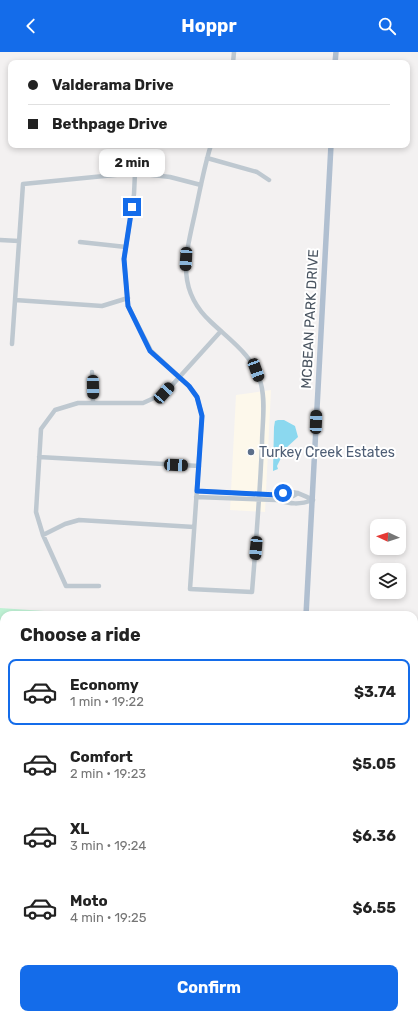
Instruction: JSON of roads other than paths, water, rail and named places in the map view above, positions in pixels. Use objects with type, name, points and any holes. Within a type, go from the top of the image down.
[{"type":"main road","name":"MCBEAN PARK DRIVE","points":[[306,611],[331,148]]},
{"type":"street","points":[[135,173],[134,194],[124,259],[128,306],[150,351],[189,386],[200,406],[202,416],[190,589],[252,592],[259,497],[263,402],[262,385],[250,359],[198,308],[190,293],[186,276],[186,254],[210,148]]},
{"type":"street","points":[[207,158],[257,172],[269,180]]},
{"type":"street","points":[[12,344],[23,184],[135,173],[170,177],[201,185]]},
{"type":"street","points":[[0,240],[19,241]]},
{"type":"street","points":[[80,242],[126,247]]},
{"type":"street","points":[[15,300],[102,306],[128,298]]},
{"type":"street","points":[[99,586],[66,586],[43,535],[36,512],[41,429],[56,410],[78,402],[143,403],[164,393],[221,331]]},
{"type":"street","points":[[92,372],[93,402]]},
{"type":"street","points":[[39,457],[199,466]]},
{"type":"street","points":[[197,491],[259,497],[299,504],[313,500]]},
{"type":"street","points":[[196,497],[259,497],[282,495],[288,492],[298,493],[313,500]]},
{"type":"street","points":[[281,502],[282,495]]},
{"type":"street","points":[[43,535],[65,524],[79,520],[194,527]]},
{"type":"water","points":[[284,420],[295,426],[298,437],[286,448],[277,466],[278,469],[273,471],[274,427],[275,421]]},
{"type":"place","name":"Turkey Creek Estates","points":[[251,452]]}]
